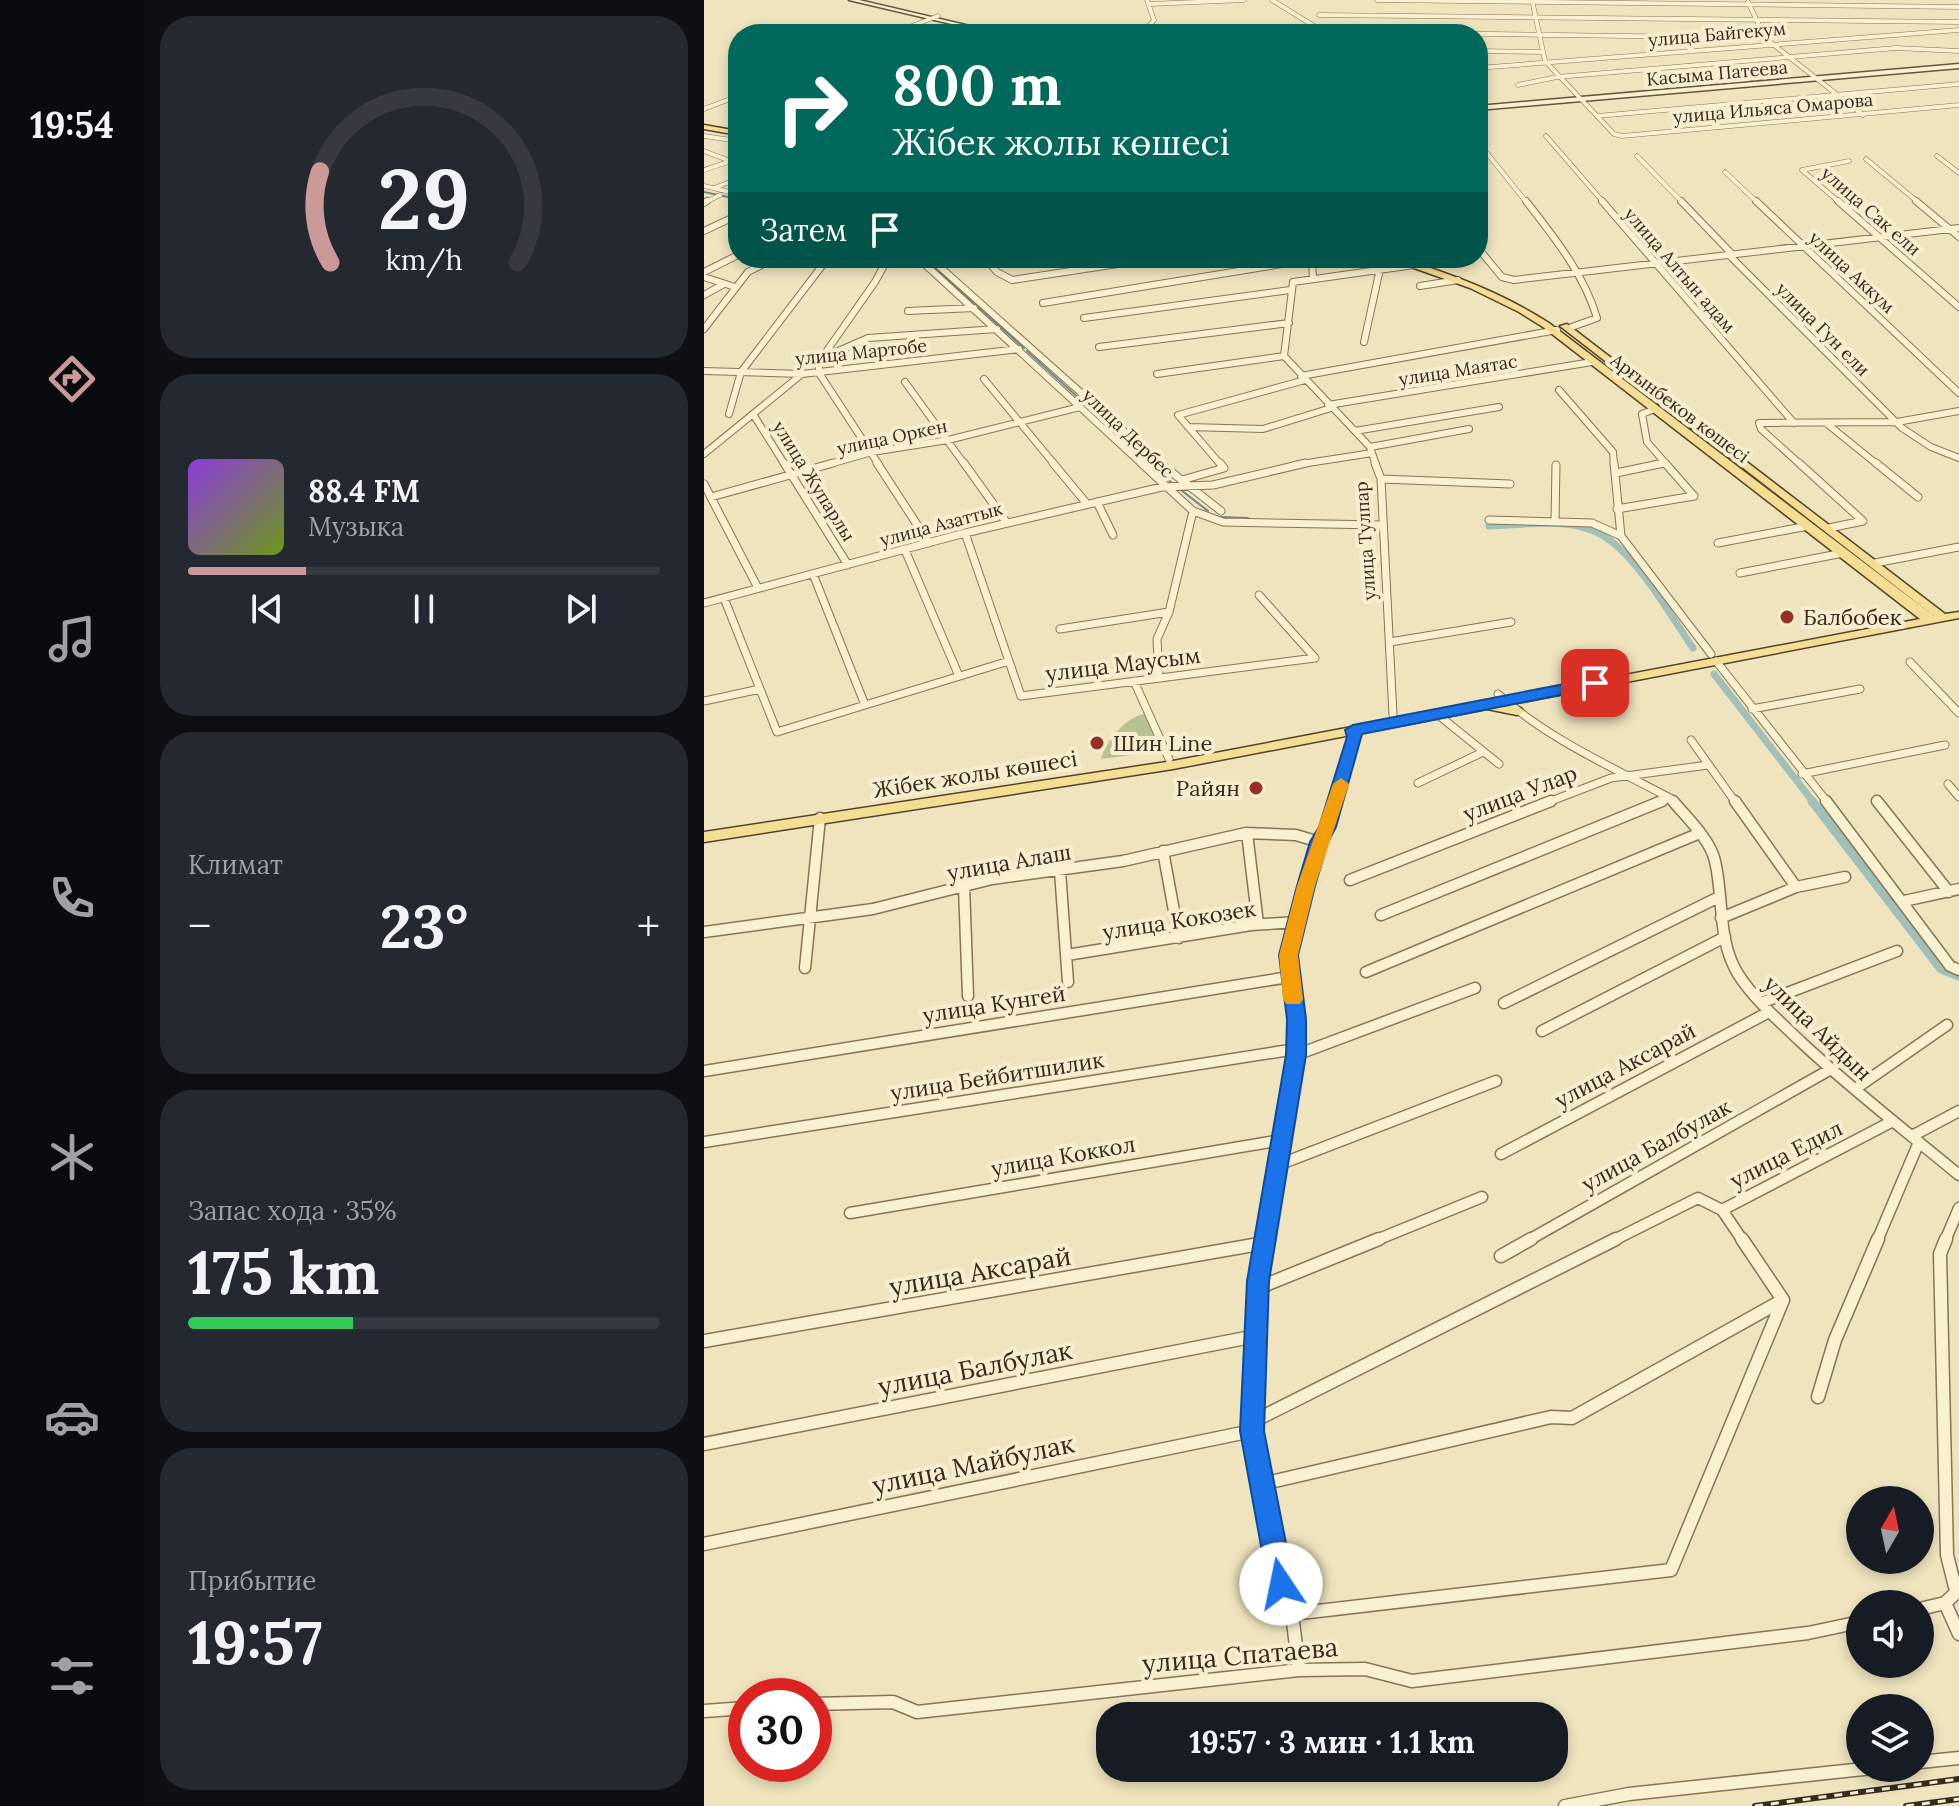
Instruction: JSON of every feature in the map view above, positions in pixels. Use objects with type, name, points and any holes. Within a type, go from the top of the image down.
[{"type":"main road","points":[[852,0],[922,19],[937,18],[967,24]]},
{"type":"main road","points":[[869,0],[961,24]]},
{"type":"main road","points":[[922,19],[937,18]]},
{"type":"main road","name":"Касыма Патеева","points":[[1488,107],[1959,66]]},
{"type":"main road","points":[[704,131],[728,135]]},
{"type":"main road","name":"Арғынбеков көшесі","points":[[1429,268],[1508,301],[1563,329],[1592,362],[1715,453],[1894,593],[1933,617]]},
{"type":"main road","name":"Арғынбеков көшесі","points":[[1434,268],[1495,288],[1563,329],[1875,563],[1919,598],[1933,617]]},
{"type":"main road","points":[[1715,453],[1727,450]]},
{"type":"main road","points":[[1894,593],[1899,608],[1894,620]]},
{"type":"main road","points":[[1919,598],[1958,611]]},
{"type":"main road","name":"Жібек жолы көшесі","points":[[704,829],[1169,759],[1958,611]]},
{"type":"main road","name":"Жібек жолы көшесі","points":[[1714,658],[1894,620],[1933,617]]},
{"type":"main road","name":"Жібек жолы көшесі","points":[[704,837],[1173,765],[1483,705],[1502,697]]},
{"type":"main road","points":[[1483,705],[1517,711]]},
{"type":"street","points":[[1151,24],[1154,20],[1148,2],[1244,0]]},
{"type":"street","points":[[1272,0],[1311,24]]},
{"type":"street","points":[[1377,0],[1748,2],[1959,7]]},
{"type":"street","points":[[1953,0],[1959,7]]},
{"type":"street","name":"улица Ильяса Омарова","points":[[1532,1],[1546,62],[1614,134],[1622,136],[1959,105]]},
{"type":"street","points":[[1748,2],[1765,38],[1863,115]]},
{"type":"street","points":[[1319,15],[1959,22]]},
{"type":"street","points":[[912,24],[922,19]]},
{"type":"street","name":"улица Байгекум","points":[[1488,67],[1959,30]]},
{"type":"street","points":[[1488,33],[1765,38]]},
{"type":"street","points":[[1518,85],[1557,77],[1896,48],[1959,51]]},
{"type":"street","points":[[1488,51],[1543,52]]},
{"type":"street","points":[[1597,116],[1959,84]]},
{"type":"street","points":[[704,109],[728,100]]},
{"type":"street","name":"улица Алтын адам","points":[[1546,136],[1794,423]]},
{"type":"street","points":[[704,151],[728,160]]},
{"type":"street","points":[[1185,482],[1224,468],[1178,415],[1303,378],[1440,350],[1477,348],[1563,329],[1597,318],[1595,302],[1580,274],[1488,155]]},
{"type":"street","name":"улица Гун ели","points":[[1637,156],[1897,422],[1931,447],[1959,458]]},
{"type":"street","points":[[1937,156],[1959,173]]},
{"type":"street","points":[[1866,159],[1959,237]]},
{"type":"street","name":"улица Сак ели","points":[[1849,161],[1802,170],[1959,307]]},
{"type":"street","points":[[704,170],[728,162]]},
{"type":"street","name":"улица Аккум","points":[[1725,172],[1959,393]]},
{"type":"street","points":[[704,189],[728,183]]},
{"type":"street","points":[[714,188],[728,193]]},
{"type":"street","points":[[704,189],[728,196]]},
{"type":"street","points":[[704,203],[720,195]]},
{"type":"street","points":[[704,231],[728,220]]},
{"type":"street","points":[[1488,259],[1507,280],[1959,228]]},
{"type":"street","points":[[704,275],[728,261]]},
{"type":"street","points":[[704,329],[735,287],[756,268]]},
{"type":"street","points":[[729,414],[741,372],[817,268]]},
{"type":"street","points":[[883,268],[822,359],[819,373],[929,543]]},
{"type":"street","name":"улица Дербес","points":[[929,268],[1019,349],[1162,487],[1193,511],[1223,522],[1382,525]]},
{"type":"street","name":"улица Дербес","points":[[941,268],[1221,511],[1206,516]]},
{"type":"street","points":[[994,268],[1012,280],[1091,268]]},
{"type":"street","points":[[1043,303],[1257,268]]},
{"type":"street","points":[[1312,268],[1313,278]]},
{"type":"street","points":[[1157,374],[1284,356],[1293,282],[1384,268]]},
{"type":"street","points":[[1364,342],[1380,269]]},
{"type":"street","points":[[704,275],[735,287]]},
{"type":"street","points":[[1420,286],[1458,280]]},
{"type":"street","points":[[704,295],[724,284]]},
{"type":"street","points":[[1084,318],[1290,290]]},
{"type":"street","points":[[908,311],[974,308]]},
{"type":"street","points":[[1099,347],[1289,323]]},
{"type":"street","points":[[822,359],[868,338],[997,329]]},
{"type":"street","name":"улица Мартобе","points":[[704,371],[819,373],[1019,349]]},
{"type":"street","name":"улица Тулпар","points":[[1284,356],[1371,450],[1381,479],[1393,715]]},
{"type":"street","name":"улица Маятас","points":[[1188,427],[1263,429],[1330,407],[1592,362]]},
{"type":"street","points":[[704,454],[802,374]]},
{"type":"street","points":[[984,379],[1087,504]]},
{"type":"street","points":[[905,382],[1007,523]]},
{"type":"street","points":[[1559,390],[1609,446],[1616,473],[1621,536]]},
{"type":"street","name":"улица Оркен","points":[[711,497],[872,452],[948,440],[1080,407]]},
{"type":"street","points":[[1355,431],[1499,407]]},
{"type":"street","points":[[1617,509],[1694,496],[1647,442],[1642,414],[1655,409]]},
{"type":"street","points":[[1829,528],[1863,521],[1758,425],[1762,422],[1897,422],[1959,411]]},
{"type":"street","name":"улица Жупарлы","points":[[753,414],[848,565]]},
{"type":"street","points":[[1826,423],[1918,497]]},
{"type":"street","points":[[1185,482],[1213,485],[1469,429]]},
{"type":"street","points":[[1616,473],[1664,463]]},
{"type":"street","points":[[1555,521],[1556,465]]},
{"type":"street","points":[[1381,479],[1510,484]]},
{"type":"street","name":"улица Азаттык","points":[[704,603],[965,533],[1185,482]]},
{"type":"street","points":[[704,484],[758,588]]},
{"type":"street","points":[[1097,502],[1113,535]]},
{"type":"street","points":[[1159,678],[1157,639],[1169,612],[1193,511]]},
{"type":"street","points":[[1489,520],[1592,523],[1621,536],[1802,774],[1904,901],[1950,966],[1959,970]]},
{"type":"street","points":[[1718,543],[1808,526]]},
{"type":"street","name":"улица Маусым","points":[[965,533],[1021,696],[1315,658],[1259,595]]},
{"type":"street","points":[[1875,563],[1959,547]]},
{"type":"street","points":[[905,550],[959,676]]},
{"type":"street","points":[[1740,573],[1843,553]]},
{"type":"street","points":[[813,574],[865,705]]},
{"type":"street","points":[[724,598],[777,732],[1009,661]]},
{"type":"street","points":[[1060,629],[1169,612]]},
{"type":"street","points":[[1390,642],[1511,622]]},
{"type":"street","points":[[1910,662],[1959,713]]},
{"type":"street","points":[[1134,681],[1169,759]]},
{"type":"street","points":[[704,701],[760,689]]},
{"type":"street","points":[[1752,709],[1860,689]]},
{"type":"street","name":"улица Айдын","points":[[1502,697],[1517,711],[1564,741],[1670,798],[1700,833],[1715,858],[1721,918],[1731,960],[1739,975],[1765,1007],[1831,1069],[1959,1175]]},
{"type":"street","points":[[1437,714],[1499,764]]},
{"type":"street","points":[[1299,1670],[1292,1614],[1281,1584],[1252,1426],[1258,1288],[1296,1052],[1296,1019],[1288,955],[1319,842],[1328,827],[1351,752],[1355,737],[1353,730]]},
{"type":"street","points":[[1691,740],[1796,887]]},
{"type":"street","points":[[1802,774],[1945,745]]},
{"type":"street","points":[[1418,783],[1483,752]]},
{"type":"street","name":"улица Улар","points":[[1350,880],[1470,831],[1627,774],[1708,765]]},
{"type":"street","points":[[1948,784],[1959,797]]},
{"type":"street","points":[[1381,915],[1670,798]]},
{"type":"street","points":[[1877,801],[1954,890],[1904,901]]},
{"type":"street","points":[[805,968],[820,818]]},
{"type":"street","points":[[1247,833],[1258,924]]},
{"type":"street","name":"улица Алаш","points":[[704,932],[809,915],[871,909],[964,886],[1060,871],[1247,833],[1305,836],[1319,842]]},
{"type":"street","points":[[1366,972],[1700,833]]},
{"type":"street","points":[[1163,851],[1179,938]]},
{"type":"street","points":[[1060,871],[1068,982]]},
{"type":"street","points":[[1721,918],[1796,887],[1845,877]]},
{"type":"street","points":[[964,886],[968,996]]},
{"type":"street","points":[[1504,1003],[1719,897]]},
{"type":"street","name":"улица Кокозек","points":[[1067,955],[1258,924],[1297,922]]},
{"type":"street","points":[[1542,1031],[1725,937]]},
{"type":"street","name":"улица Аксарай","points":[[1501,1154],[1765,1007],[1897,951]]},
{"type":"street","name":"улица Кунгей","points":[[704,1071],[1289,977]]},
{"type":"street","name":"улица Бейбитшилик","points":[[704,1142],[1296,1052],[1475,988]]},
{"type":"street","points":[[1855,1089],[1947,1025]]},
{"type":"street","name":"улица Балбулак","points":[[1501,1256],[1831,1069]]},
{"type":"street","points":[[1278,1165],[1496,1081]]},
{"type":"street","points":[[1818,1397],[1835,1340],[1915,1139],[1959,1111]]},
{"type":"street","name":"улица Едил","points":[[1252,1426],[1698,1198],[1722,1210],[1893,1121]]},
{"type":"street","name":"улица Коккол","points":[[850,1213],[1282,1140]]},
{"type":"street","points":[[1258,1288],[1482,1197]]},
{"type":"street","points":[[1934,1606],[1945,1603],[1958,1590],[1947,1555],[1940,1254],[1959,1208]]},
{"type":"street","points":[[1722,1210],[1783,1300]]},
{"type":"street","name":"улица Аксарай","points":[[704,1341],[1265,1243]]},
{"type":"street","points":[[1262,1484],[1551,1417],[1572,1418],[1783,1300]]},
{"type":"street","points":[[1292,1614],[1671,1570],[1783,1300]]},
{"type":"street","name":"улица Балбулак","points":[[704,1444],[1256,1336]]},
{"type":"street","name":"улица Майбулак","points":[[704,1544],[1252,1426]]},
{"type":"street","points":[[1945,1603],[1959,1634]]},
{"type":"street","name":"улица Спатаева","points":[[832,1704],[893,1702],[917,1712],[1299,1670],[1365,1669],[1412,1681],[1808,1633],[1846,1625]]},
{"type":"street","points":[[704,1711],[728,1709]]},
{"type":"street","points":[[1934,1761],[1959,1758]]},
{"type":"street","points":[[1565,1806],[1629,1794],[1846,1771]]},
{"type":"green space","points":[[1146,714],[1163,751],[1101,759],[1118,730],[1139,715]]},
{"type":"waterway","points":[[704,192],[728,197]]},
{"type":"waterway","points":[[935,268],[1024,348]]},
{"type":"waterway","points":[[1027,351],[1173,484]]},
{"type":"waterway","points":[[1181,490],[1208,511]]},
{"type":"waterway","points":[[1221,517],[1248,518]]},
{"type":"waterway","points":[[1489,526],[1569,525],[1594,531],[1608,539],[1636,566],[1693,648]]},
{"type":"waterway","points":[[1714,674],[1814,803]]},
{"type":"waterway","points":[[1812,801],[1941,969],[1959,976]]},
{"type":"railway","points":[[1755,1806],[1959,1779]]},
{"type":"railway","points":[[1906,1806],[1959,1799]]},
{"type":"slow traffic","points":[[1293,999],[1288,955],[1319,842],[1328,827],[1341,784]]},
{"type":"place","name":"Балбобек","points":[[1787,617]]},
{"type":"place","name":"Шин Line","points":[[1097,743]]},
{"type":"place","name":"Райян","points":[[1256,788]]},
{"type":"route","points":[[1281,1584],[1252,1431],[1258,1281],[1296,1055],[1296,1019],[1288,955],[1319,842],[1328,827],[1355,737],[1353,730],[1595,683]]}]
